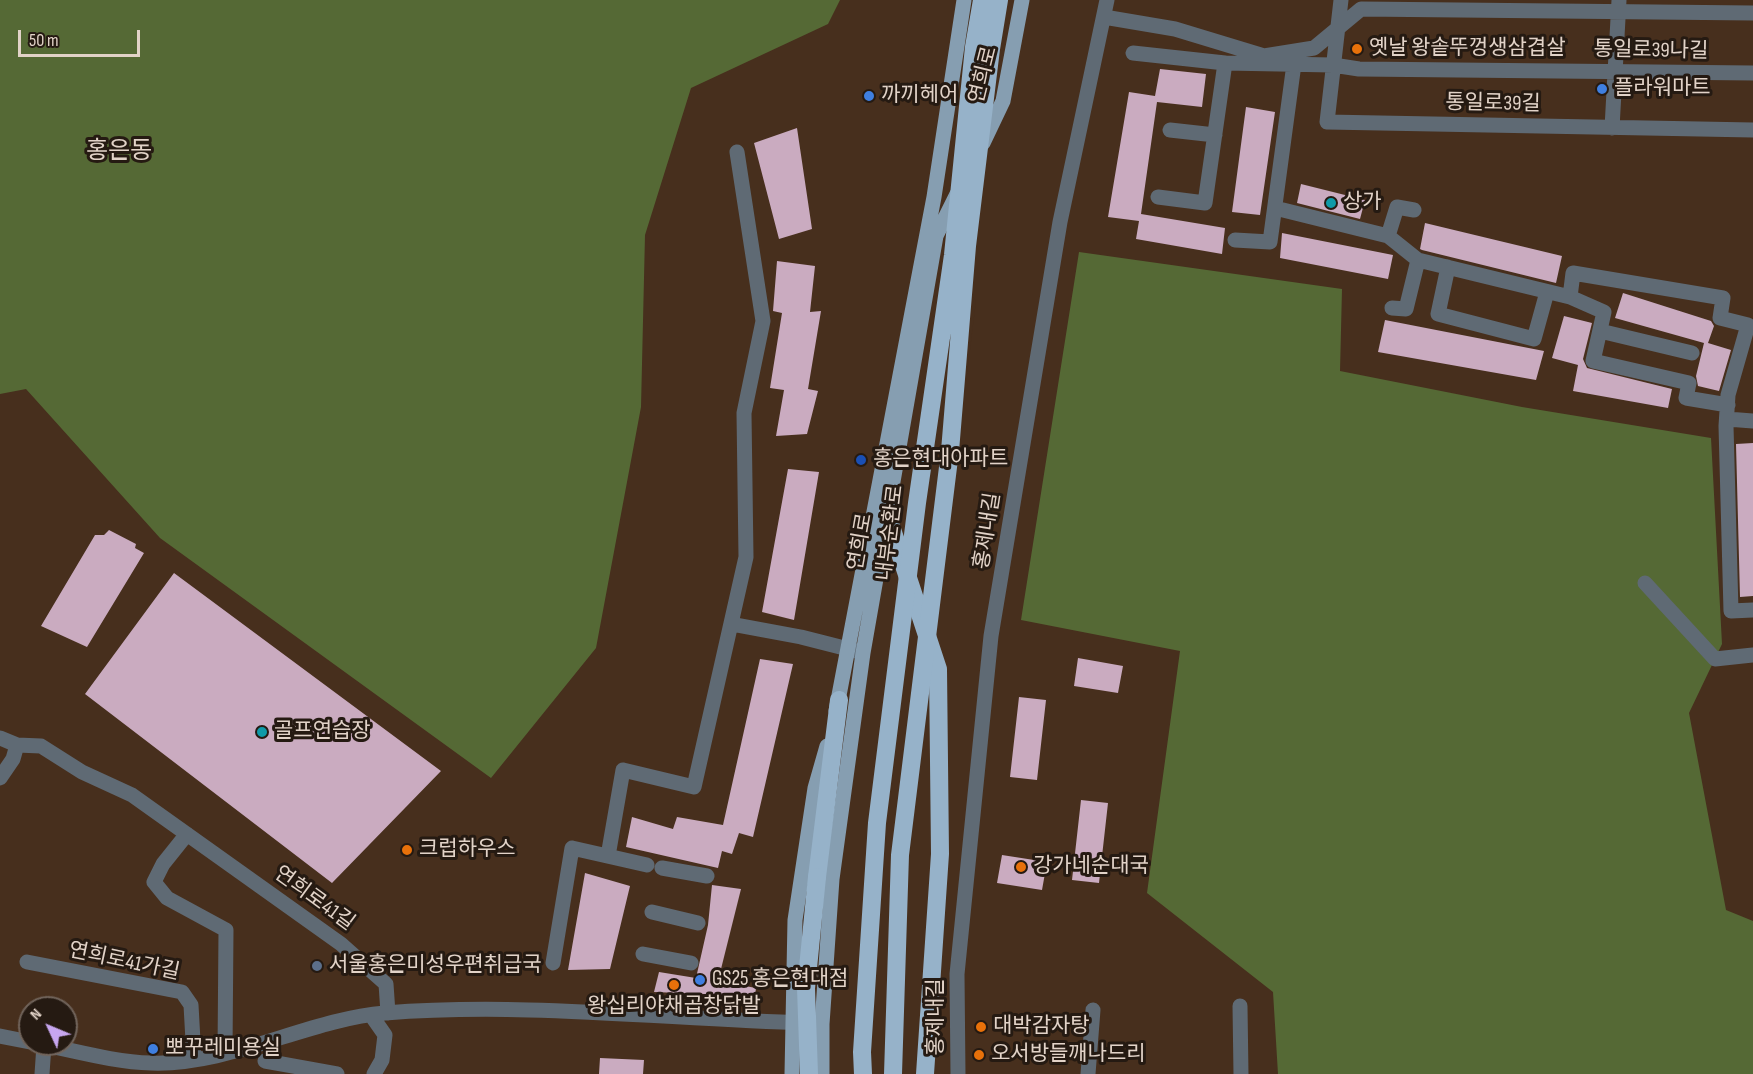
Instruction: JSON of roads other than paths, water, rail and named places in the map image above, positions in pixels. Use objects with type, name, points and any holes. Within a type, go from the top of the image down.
[{"type":"highway","name":"내부순환로","points":[[863,1074],[862,1052],[877,823],[917,503],[953,255],[974,47],[981,0]]},
{"type":"highway","points":[[893,1074],[900,855],[950,451],[967,246],[999,0]]},
{"type":"highway","points":[[887,514],[938,669],[940,854],[925,1074]]},
{"type":"highway","points":[[808,1074],[806,987],[839,700]]},
{"type":"main road","name":"연희로","points":[[839,700],[846,649],[934,197],[964,0]]},
{"type":"main road","name":"연희로","points":[[822,1074],[822,1024],[832,879],[863,653],[936,236],[1004,100],[1022,0]]},
{"type":"main road","points":[[792,1074],[795,920],[815,788],[839,700]]},
{"type":"street","name":"홍제내길","points":[[958,1074],[957,974],[991,636],[1059,222],[1107,0]]},
{"type":"street","name":"통일로39길","points":[[1341,0],[1327,122],[1753,130]]},
{"type":"street","points":[[1612,128],[1618,6]]},
{"type":"street","points":[[1235,240],[1270,242],[1302,65],[1314,48],[1361,9],[1618,6],[1753,13]]},
{"type":"street","points":[[1104,17],[1175,29],[1264,56],[1314,48]]},
{"type":"street","name":"통일로39나길","points":[[1133,53],[1225,63],[1333,66],[1359,69],[1753,74]]},
{"type":"street","points":[[1158,197],[1204,203],[1225,63]]},
{"type":"street","points":[[1170,130],[1215,135]]},
{"type":"street","points":[[608,856],[623,770],[694,787],[746,557],[744,413],[763,321],[737,152]]},
{"type":"street","points":[[1388,236],[1397,207],[1414,210]]},
{"type":"street","points":[[1275,208],[1388,236],[1418,260],[1570,297],[1604,312],[1593,361],[1689,383],[1686,398],[1753,421]]},
{"type":"street","points":[[1392,308],[1406,309],[1418,260]]},
{"type":"street","points":[[1448,267],[1438,314],[1534,339],[1547,291]]},
{"type":"street","points":[[1570,297],[1573,273],[1723,298],[1720,318],[1748,325],[1727,412],[1731,611],[1753,610]]},
{"type":"street","points":[[1600,331],[1692,353]]},
{"type":"street","points":[[1645,583],[1715,659],[1753,655]]},
{"type":"street","points":[[731,624],[863,653]]},
{"type":"street","name":"연희로41길","points":[[0,738],[18,745],[41,746],[82,772],[132,795],[341,944],[386,984],[388,1013]]},
{"type":"street","points":[[0,778],[13,759],[18,745]]},
{"type":"street","points":[[187,834],[163,864],[154,882],[167,897],[226,930],[225,1052]]},
{"type":"street","points":[[553,963],[572,848],[654,867],[707,876]]},
{"type":"street","points":[[652,912],[698,923]]},
{"type":"street","points":[[643,954],[691,963]]},
{"type":"street","name":"연희로41가길","points":[[27,962],[182,992],[191,1005],[194,1059]]},
{"type":"street","points":[[1240,1006],[1241,1074]]},
{"type":"street","points":[[1088,1074],[1093,1010]]},
{"type":"street","points":[[78,1051],[152,1064],[194,1059],[371,1015],[388,1013],[536,1012],[822,1024]]},
{"type":"street","points":[[371,1015],[385,1035],[382,1060],[374,1074]]},
{"type":"street","points":[[0,1036],[18,1040]]},
{"type":"street","points":[[42,1056],[42,1074]]},
{"type":"street","points":[[265,1061],[337,1074]]},
{"type":"place","name":"옛날 왕솥뚜껑생삼겹살","points":[[1357,49]]},
{"type":"place","name":"플라워마트","points":[[1602,89]]},
{"type":"place","name":"까끼헤어","points":[[869,96]]},
{"type":"place","name":"상가","points":[[1331,203]]},
{"type":"place","name":"홍은현대아파트","points":[[861,460]]},
{"type":"place","name":"골프연습장","points":[[262,732]]},
{"type":"place","name":"크럽하우스","points":[[407,850]]},
{"type":"place","name":"강가네순대국","points":[[1021,867]]},
{"type":"place","name":"서울홍은미성우편취급국","points":[[317,966]]},
{"type":"place","name":"GS25 홍은현대점","points":[[700,980]]},
{"type":"place","name":"왕십리야채곱창닭발","points":[[674,985]]},
{"type":"place","name":"대박감자탕","points":[[981,1027]]},
{"type":"place","name":"뽀꾸레미용실","points":[[153,1049]]},
{"type":"place","name":"오서방들깨나드리","points":[[979,1055]]},
{"type":"district","name":"홍은동","points":[[119,152]]}]
